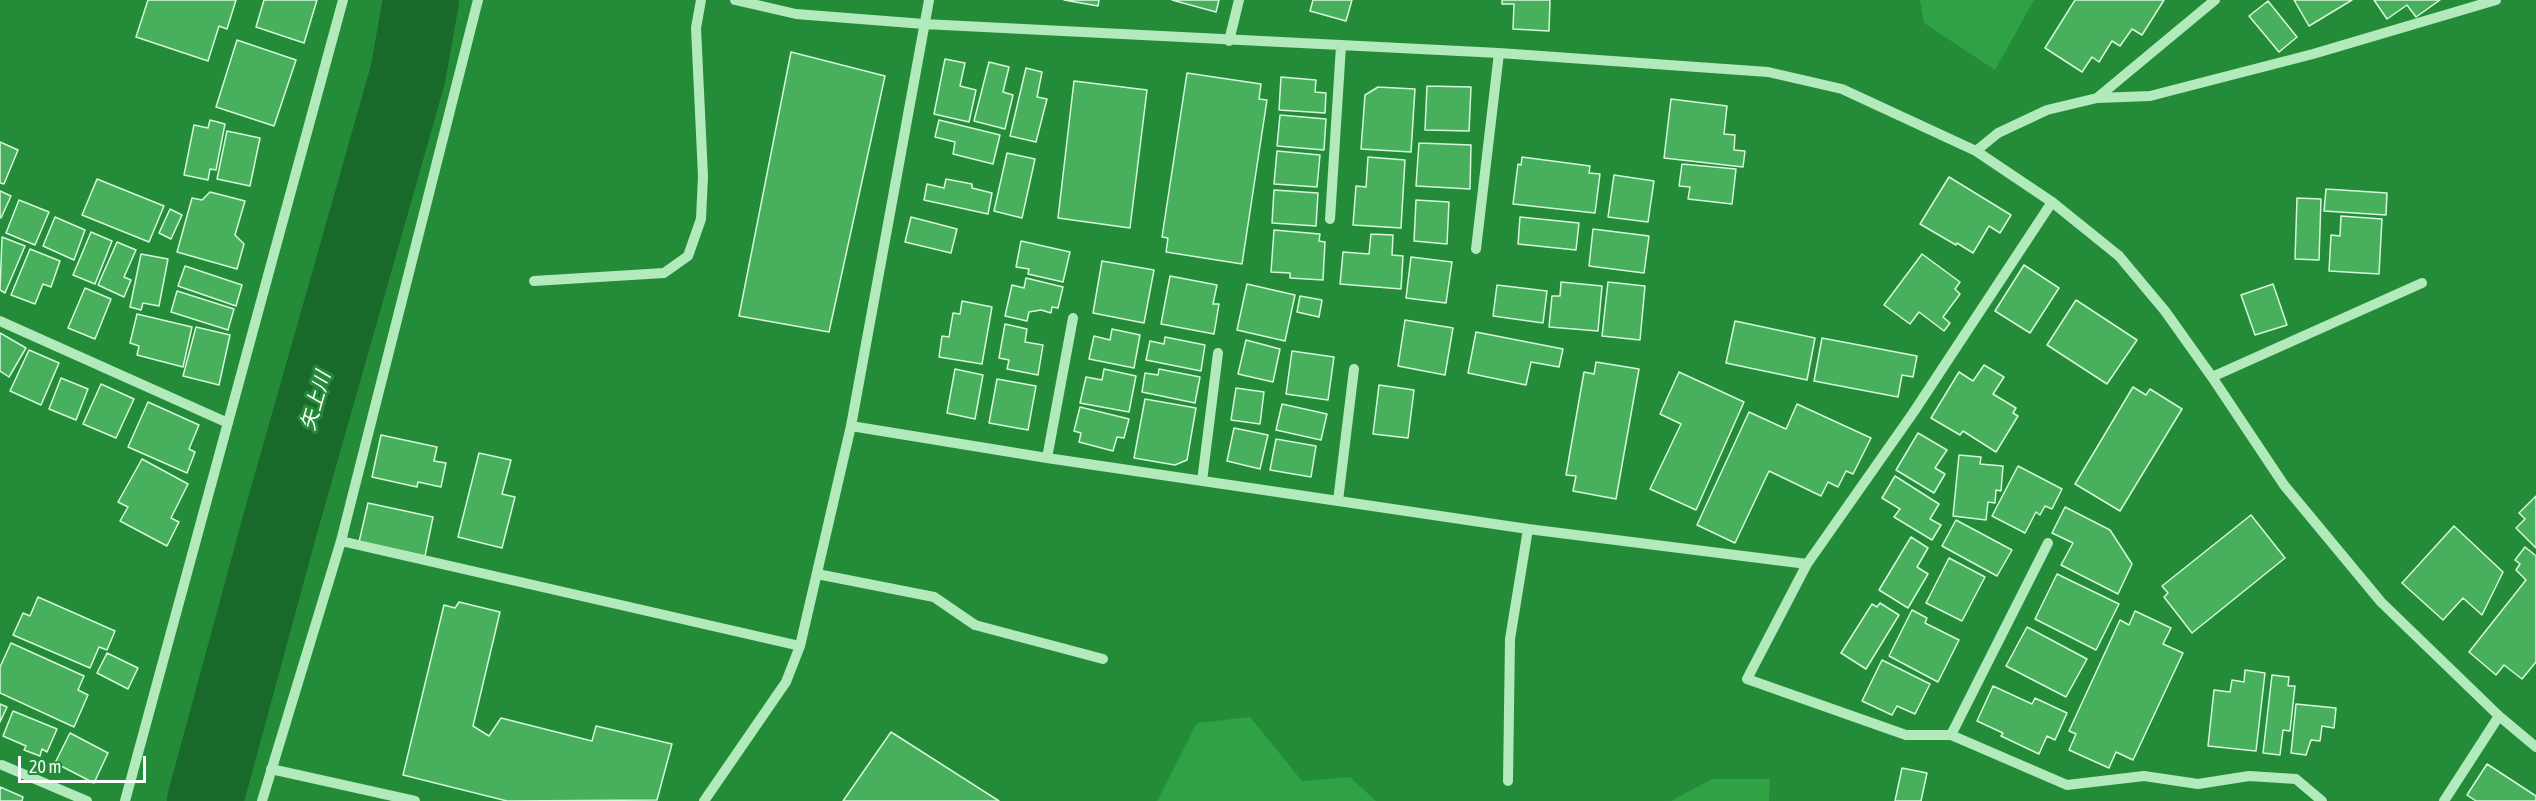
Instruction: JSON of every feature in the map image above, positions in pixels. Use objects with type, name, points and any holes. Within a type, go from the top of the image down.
[{"type":"street","points":[[125,801],[343,0]]},
{"type":"street","points":[[262,801],[341,541],[478,0]]},
{"type":"street","points":[[534,280],[664,273],[688,256],[701,219],[703,176],[696,28],[701,0]]},
{"type":"street","points":[[735,0],[796,14],[924,24],[1499,53],[1768,72],[1842,88],[1976,151],[2052,202],[2119,256],[2165,311],[2284,485],[2381,602],[2499,716],[2536,747]]},
{"type":"street","points":[[704,801],[786,682],[800,646],[851,426],[929,0]]},
{"type":"street","points":[[1229,41],[1239,0]]},
{"type":"street","points":[[2097,98],[2215,0]]},
{"type":"street","points":[[1976,151],[1998,133],[2047,110],[2097,98],[2150,96],[2313,54],[2496,0]]},
{"type":"street","points":[[1330,219],[1341,46]]},
{"type":"street","points":[[1476,249],[1499,53]]},
{"type":"street","points":[[2052,202],[1913,413],[1807,564],[1748,679],[1906,735],[1951,735],[2067,785],[2144,776],[2198,784],[2248,776],[2296,779],[2322,801]]},
{"type":"street","points":[[2212,377],[2422,284]]},
{"type":"street","points":[[1047,458],[1073,318]]},
{"type":"street","points":[[0,321],[228,423]]},
{"type":"street","points":[[1202,481],[1218,353]]},
{"type":"street","points":[[1338,501],[1354,369]]},
{"type":"street","points":[[851,426],[1047,458],[1528,529],[1807,564]]},
{"type":"street","points":[[1508,781],[1510,639],[1528,529]]},
{"type":"street","points":[[341,541],[800,646]]},
{"type":"street","points":[[1951,735],[2048,543]]},
{"type":"street","points":[[817,574],[934,597],[975,625],[1103,659]]},
{"type":"street","points":[[2444,801],[2499,716]]},
{"type":"street","points":[[2,765],[87,801]]},
{"type":"street","points":[[271,769],[415,801]]},
{"type":"green space","points":[[1920,0],[2034,0],[1995,70],[1924,23]]},
{"type":"green space","points":[[1250,717],[1302,781],[1350,777],[1376,801],[1157,801],[1197,723]]},
{"type":"green space","points":[[1712,779],[1770,779],[1769,801],[1671,801]]},
{"type":"building","points":[[148,0],[236,0],[227,29],[219,26],[208,61],[136,37]]},
{"type":"building","points":[[264,0],[317,0],[304,43],[256,27]]},
{"type":"building","points":[[1064,0],[1099,0],[1098,6]]},
{"type":"building","points":[[1172,0],[1219,0],[1216,12]]},
{"type":"building","points":[[1313,0],[1352,0],[1346,21],[1310,11]]},
{"type":"building","points":[[1502,0],[1550,0],[1549,31],[1513,29],[1514,4],[1502,4]]},
{"type":"building","points":[[2075,0],[2164,0],[2142,35],[2132,29],[2120,46],[2112,41],[2099,62],[2092,57],[2082,72],[2045,48]]},
{"type":"building","points":[[2294,0],[2352,0],[2309,26]]},
{"type":"building","points":[[2374,0],[2440,0],[2416,17],[2407,5],[2387,19]]},
{"type":"building","points":[[2268,1],[2297,37],[2279,52],[2249,16]]},
{"type":"building","points":[[237,40],[296,60],[274,126],[216,107]]},
{"type":"building","points":[[791,52],[885,76],[829,332],[739,316]]},
{"type":"building","points":[[945,59],[965,63],[960,86],[976,90],[969,122],[934,114]]},
{"type":"building","points":[[989,62],[1009,67],[1003,92],[1013,95],[1005,129],[974,121]]},
{"type":"building","points":[[1026,68],[1042,72],[1037,97],[1047,99],[1036,142],[1010,136]]},
{"type":"building","points":[[1187,73],[1261,84],[1259,99],[1267,100],[1242,264],[1166,252],[1168,238],[1162,237]]},
{"type":"building","points":[[1281,77],[1316,80],[1315,92],[1326,93],[1325,113],[1279,110]]},
{"type":"building","points":[[1074,81],[1147,90],[1130,228],[1058,218]]},
{"type":"building","points":[[1427,86],[1471,87],[1469,131],[1425,130]]},
{"type":"building","points":[[1378,87],[1415,89],[1411,152],[1361,149],[1365,95]]},
{"type":"building","points":[[1671,99],[1727,106],[1724,134],[1735,135],[1734,150],[1745,151],[1743,167],[1664,158]]},
{"type":"building","points":[[1280,115],[1326,119],[1324,150],[1277,146]]},
{"type":"building","points":[[210,120],[225,124],[216,170],[210,169],[208,180],[184,175],[194,125],[208,128]]},
{"type":"building","points":[[939,120],[1000,135],[993,164],[953,154],[955,142],[935,137]]},
{"type":"building","points":[[227,131],[260,138],[250,186],[217,179]]},
{"type":"building","points":[[0,142],[18,150],[4,184],[0,183]]},
{"type":"building","points":[[1419,143],[1471,145],[1470,189],[1416,186]]},
{"type":"building","points":[[1277,151],[1320,155],[1317,187],[1274,184]]},
{"type":"building","points":[[1007,153],[1035,159],[1022,218],[994,211]]},
{"type":"building","points":[[1368,157],[1405,160],[1401,228],[1353,225],[1356,186],[1366,187]]},
{"type":"building","points":[[1522,157],[1590,166],[1589,173],[1600,174],[1595,213],[1513,204],[1518,164],[1521,165]]},
{"type":"building","points":[[1682,164],[1736,169],[1732,204],[1688,199],[1690,187],[1679,186]]},
{"type":"building","points":[[1614,175],[1654,181],[1648,222],[1608,217]]},
{"type":"building","points":[[1949,177],[2011,215],[2000,233],[1989,226],[1973,253],[1920,224]]},
{"type":"building","points":[[97,179],[164,206],[149,242],[82,215]]},
{"type":"building","points":[[946,179],[972,184],[972,188],[992,193],[988,214],[924,200],[927,184],[944,188]]},
{"type":"building","points":[[2326,189],[2387,193],[2386,215],[2324,211]]},
{"type":"building","points":[[1274,190],[1318,193],[1316,226],[1272,223]]},
{"type":"building","points":[[0,191],[11,196],[1,218],[0,217]]},
{"type":"building","points":[[210,192],[245,201],[235,235],[244,244],[237,269],[177,252],[192,198],[202,200]]},
{"type":"building","points":[[2297,198],[2321,199],[2319,260],[2295,259]]},
{"type":"building","points":[[19,200],[49,212],[35,245],[6,233]]},
{"type":"building","points":[[1416,200],[1449,202],[1447,244],[1414,241]]},
{"type":"building","points":[[170,209],[182,215],[171,239],[159,233]]},
{"type":"building","points":[[2341,216],[2382,219],[2379,274],[2329,271],[2331,235],[2340,236]]},
{"type":"building","points":[[55,217],[85,230],[74,260],[43,246]]},
{"type":"building","points":[[911,217],[957,229],[951,253],[905,242]]},
{"type":"building","points":[[1520,217],[1579,223],[1576,250],[1518,244]]},
{"type":"building","points":[[1593,229],[1649,236],[1644,273],[1589,266]]},
{"type":"building","points":[[1274,230],[1320,234],[1319,241],[1325,242],[1323,280],[1290,278],[1290,273],[1271,272]]},
{"type":"building","points":[[91,232],[112,241],[95,284],[73,275]]},
{"type":"building","points":[[1371,234],[1393,235],[1392,255],[1403,256],[1401,289],[1340,284],[1343,252],[1369,254]]},
{"type":"building","points":[[2,237],[25,246],[5,293],[0,290]]},
{"type":"building","points":[[1021,241],[1070,252],[1063,282],[1028,274],[1029,269],[1016,267]]},
{"type":"building","points":[[117,242],[136,250],[124,277],[131,280],[124,297],[98,285]]},
{"type":"building","points":[[30,249],[60,261],[51,287],[43,284],[35,304],[11,295]]},
{"type":"building","points":[[141,254],[168,259],[159,306],[143,303],[141,310],[130,307]]},
{"type":"building","points":[[1922,254],[1960,282],[1955,289],[1960,294],[1943,317],[1950,323],[1944,331],[1919,312],[1910,324],[1884,305]]},
{"type":"building","points":[[1411,257],[1452,262],[1446,303],[1406,298]]},
{"type":"building","points":[[1102,261],[1154,270],[1144,323],[1093,313]]},
{"type":"building","points":[[2024,265],[2059,288],[2030,333],[1995,311]]},
{"type":"building","points":[[185,266],[242,285],[236,306],[178,286]]},
{"type":"building","points":[[1170,276],[1217,285],[1213,304],[1219,304],[1214,334],[1161,324]]},
{"type":"building","points":[[1026,278],[1063,287],[1058,308],[1052,307],[1051,313],[1041,310],[1029,312],[1027,321],[1005,316],[1012,285],[1024,288]]},
{"type":"building","points":[[1561,282],[1602,286],[1598,331],[1549,327],[1552,296],[1560,296]]},
{"type":"building","points":[[1608,282],[1645,286],[1640,340],[1602,336]]},
{"type":"building","points":[[1247,284],[1295,295],[1285,341],[1237,330]]},
{"type":"building","points":[[2273,284],[2287,325],[2255,335],[2241,295]]},
{"type":"building","points":[[1497,285],[1547,291],[1543,323],[1493,316]]},
{"type":"building","points":[[85,288],[111,299],[95,339],[68,328]]},
{"type":"building","points":[[177,291],[234,309],[228,330],[171,312]]},
{"type":"building","points":[[1300,296],[1322,300],[1319,317],[1297,312]]},
{"type":"building","points":[[2076,300],[2137,340],[2107,384],[2047,345]]},
{"type":"building","points":[[962,301],[992,307],[982,364],[939,357],[942,336],[949,337],[953,313],[960,314]]},
{"type":"building","points":[[137,314],[192,327],[183,367],[137,355],[139,346],[130,343]]},
{"type":"building","points":[[1405,320],[1453,328],[1445,375],[1398,366]]},
{"type":"building","points":[[1735,321],[1815,338],[1807,380],[1726,363]]},
{"type":"building","points":[[1005,324],[1027,329],[1025,342],[1043,345],[1038,375],[1007,369],[1009,360],[999,358]]},
{"type":"building","points":[[196,327],[230,335],[219,385],[183,376]]},
{"type":"building","points":[[1112,329],[1140,335],[1134,368],[1089,359],[1094,336],[1110,340]]},
{"type":"building","points":[[1476,332],[1563,349],[1559,367],[1531,362],[1526,385],[1468,373]]},
{"type":"building","points":[[0,333],[26,348],[9,377],[0,371]]},
{"type":"building","points":[[1165,337],[1205,345],[1201,371],[1146,360],[1150,341],[1164,344]]},
{"type":"building","points":[[1822,338],[1917,356],[1913,377],[1902,375],[1898,397],[1814,381]]},
{"type":"building","points":[[1246,340],[1280,349],[1273,382],[1238,374]]},
{"type":"building","points":[[29,350],[59,363],[41,405],[10,391]]},
{"type":"building","points":[[1292,351],[1334,357],[1328,400],[1286,394]]},
{"type":"building","points":[[1596,362],[1639,369],[1616,499],[1573,491],[1576,476],[1566,475],[1584,372],[1594,374]]},
{"type":"building","points":[[1984,365],[2004,377],[1993,394],[2016,408],[2013,413],[2018,416],[1996,452],[1963,431],[1960,435],[1931,418],[1959,372],[1973,381]]},
{"type":"building","points":[[955,369],[983,375],[975,419],[947,413]]},
{"type":"building","points":[[1104,369],[1136,376],[1129,412],[1080,403],[1086,377],[1102,380]]},
{"type":"building","points":[[1159,369],[1200,377],[1195,403],[1142,392],[1145,373],[1158,375]]},
{"type":"building","points":[[1679,372],[1744,402],[1696,510],[1650,489],[1681,424],[1660,414]]},
{"type":"building","points":[[61,378],[88,389],[76,420],[49,409]]},
{"type":"building","points":[[997,379],[1036,386],[1028,430],[989,423]]},
{"type":"building","points":[[101,384],[134,399],[116,438],[83,424]]},
{"type":"building","points":[[1379,385],[1414,390],[1408,438],[1373,434]]},
{"type":"building","points":[[2133,387],[2146,395],[2150,389],[2182,409],[2120,511],[2075,484]]},
{"type":"building","points":[[1236,388],[1264,392],[1260,424],[1231,420]]},
{"type":"building","points":[[1145,399],[1196,408],[1187,460],[1175,465],[1134,458]]},
{"type":"building","points":[[148,402],[199,425],[189,449],[195,452],[187,473],[128,447]]},
{"type":"building","points":[[1282,404],[1327,414],[1321,440],[1276,430]]},
{"type":"building","points":[[1797,404],[1871,438],[1853,474],[1846,471],[1838,487],[1828,482],[1821,496],[1769,471],[1735,543],[1697,525],[1749,412],[1786,429]]},
{"type":"building","points":[[1080,407],[1129,419],[1124,438],[1117,437],[1113,451],[1079,442],[1081,433],[1074,431]]},
{"type":"building","points":[[1234,428],[1268,435],[1260,469],[1227,461]]},
{"type":"building","points":[[1918,433],[1947,450],[1935,468],[1945,474],[1934,493],[1896,470]]},
{"type":"building","points":[[381,435],[437,447],[434,461],[446,463],[441,487],[418,482],[417,487],[372,477]]},
{"type":"building","points":[[1276,439],[1316,446],[1311,477],[1270,470]]},
{"type":"building","points":[[479,453],[511,460],[502,494],[515,497],[502,548],[458,537]]},
{"type":"building","points":[[1959,455],[1981,457],[1980,464],[2003,466],[2001,491],[1996,490],[1995,503],[1988,502],[1986,520],[1953,516]]},
{"type":"building","points":[[142,459],[188,484],[171,518],[179,522],[167,546],[120,521],[128,507],[118,502]]},
{"type":"building","points":[[2018,466],[2062,489],[2052,509],[2045,506],[2040,515],[2036,512],[2025,533],[1992,516]]},
{"type":"building","points":[[1895,476],[1939,504],[1930,519],[1941,525],[1932,540],[1894,517],[1900,509],[1882,498]]},
{"type":"building","points":[[2536,496],[2536,548],[2516,528],[2525,519],[2519,513]]},
{"type":"building","points":[[368,503],[433,517],[425,556],[359,542]]},
{"type":"building","points":[[2065,507],[2110,530],[2132,564],[2118,594],[2061,565],[2073,543],[2052,533]]},
{"type":"building","points":[[2251,515],[2285,558],[2192,633],[2164,597],[2168,593],[2162,586]]},
{"type":"building","points":[[1956,520],[2012,550],[1997,576],[1942,546]]},
{"type":"building","points":[[2454,526],[2503,572],[2482,615],[2463,598],[2443,620],[2402,583]]},
{"type":"building","points":[[1911,537],[1928,548],[1917,567],[1928,574],[1908,608],[1879,590]]},
{"type":"building","points":[[2525,547],[2536,556],[2536,662],[2522,679],[2504,665],[2496,675],[2469,652],[2526,580],[2516,570],[2520,564],[2515,560]]},
{"type":"building","points":[[1949,558],[1985,577],[1962,621],[1926,603]]},
{"type":"building","points":[[2057,574],[2119,604],[2096,650],[2035,619]]},
{"type":"building","points":[[38,597],[115,631],[107,650],[99,647],[90,668],[13,635],[23,613],[30,616]]},
{"type":"building","points":[[459,602],[500,612],[473,726],[489,736],[501,718],[592,741],[596,726],[672,744],[657,800],[507,801],[403,775],[444,605],[455,608]]},
{"type":"building","points":[[1880,603],[1899,615],[1866,669],[1841,653],[1872,604],[1877,607]]},
{"type":"building","points":[[1912,610],[1927,618],[1925,623],[1959,640],[1938,682],[1889,656]]},
{"type":"building","points":[[2135,611],[2171,628],[2163,644],[2183,653],[2133,760],[2116,752],[2109,768],[2069,750],[2076,734],[2069,731],[2120,620],[2129,625]]},
{"type":"building","points":[[2027,627],[2087,659],[2066,697],[2006,666]]},
{"type":"building","points":[[11,643],[84,676],[78,690],[88,695],[74,727],[0,693],[0,667]]},
{"type":"building","points":[[107,653],[138,668],[128,689],[97,673]]},
{"type":"building","points":[[1882,660],[1930,684],[1915,714],[1897,706],[1892,715],[1862,701]]},
{"type":"building","points":[[2245,670],[2265,673],[2256,751],[2208,746],[2214,690],[2230,692],[2232,680],[2244,682]]},
{"type":"building","points":[[2272,675],[2289,677],[2288,686],[2295,686],[2290,731],[2283,730],[2280,755],[2263,753]]},
{"type":"building","points":[[1993,686],[2032,704],[2035,698],[2067,713],[2055,740],[2047,736],[2039,754],[2001,736],[2003,733],[1977,721]]},
{"type":"building","points":[[0,704],[7,707],[0,722]]},
{"type":"building","points":[[2296,704],[2336,708],[2334,728],[2322,726],[2320,741],[2311,740],[2306,755],[2291,753]]},
{"type":"building","points":[[13,711],[57,729],[47,752],[42,749],[40,756],[24,750],[26,746],[3,736]]},
{"type":"building","points":[[891,732],[999,801],[843,801]]},
{"type":"building","points":[[70,733],[108,753],[94,783],[55,763]]},
{"type":"building","points":[[2487,764],[2536,796],[2536,801],[2476,801],[2467,795]]},
{"type":"building","points":[[1902,768],[1927,773],[1921,801],[1895,801]]},
{"type":"building","points":[[0,787],[23,797],[22,801],[0,801]]},
{"type":"waterway","name":"矢上川","points":[[205,801],[281,521],[408,74],[421,0]]}]
